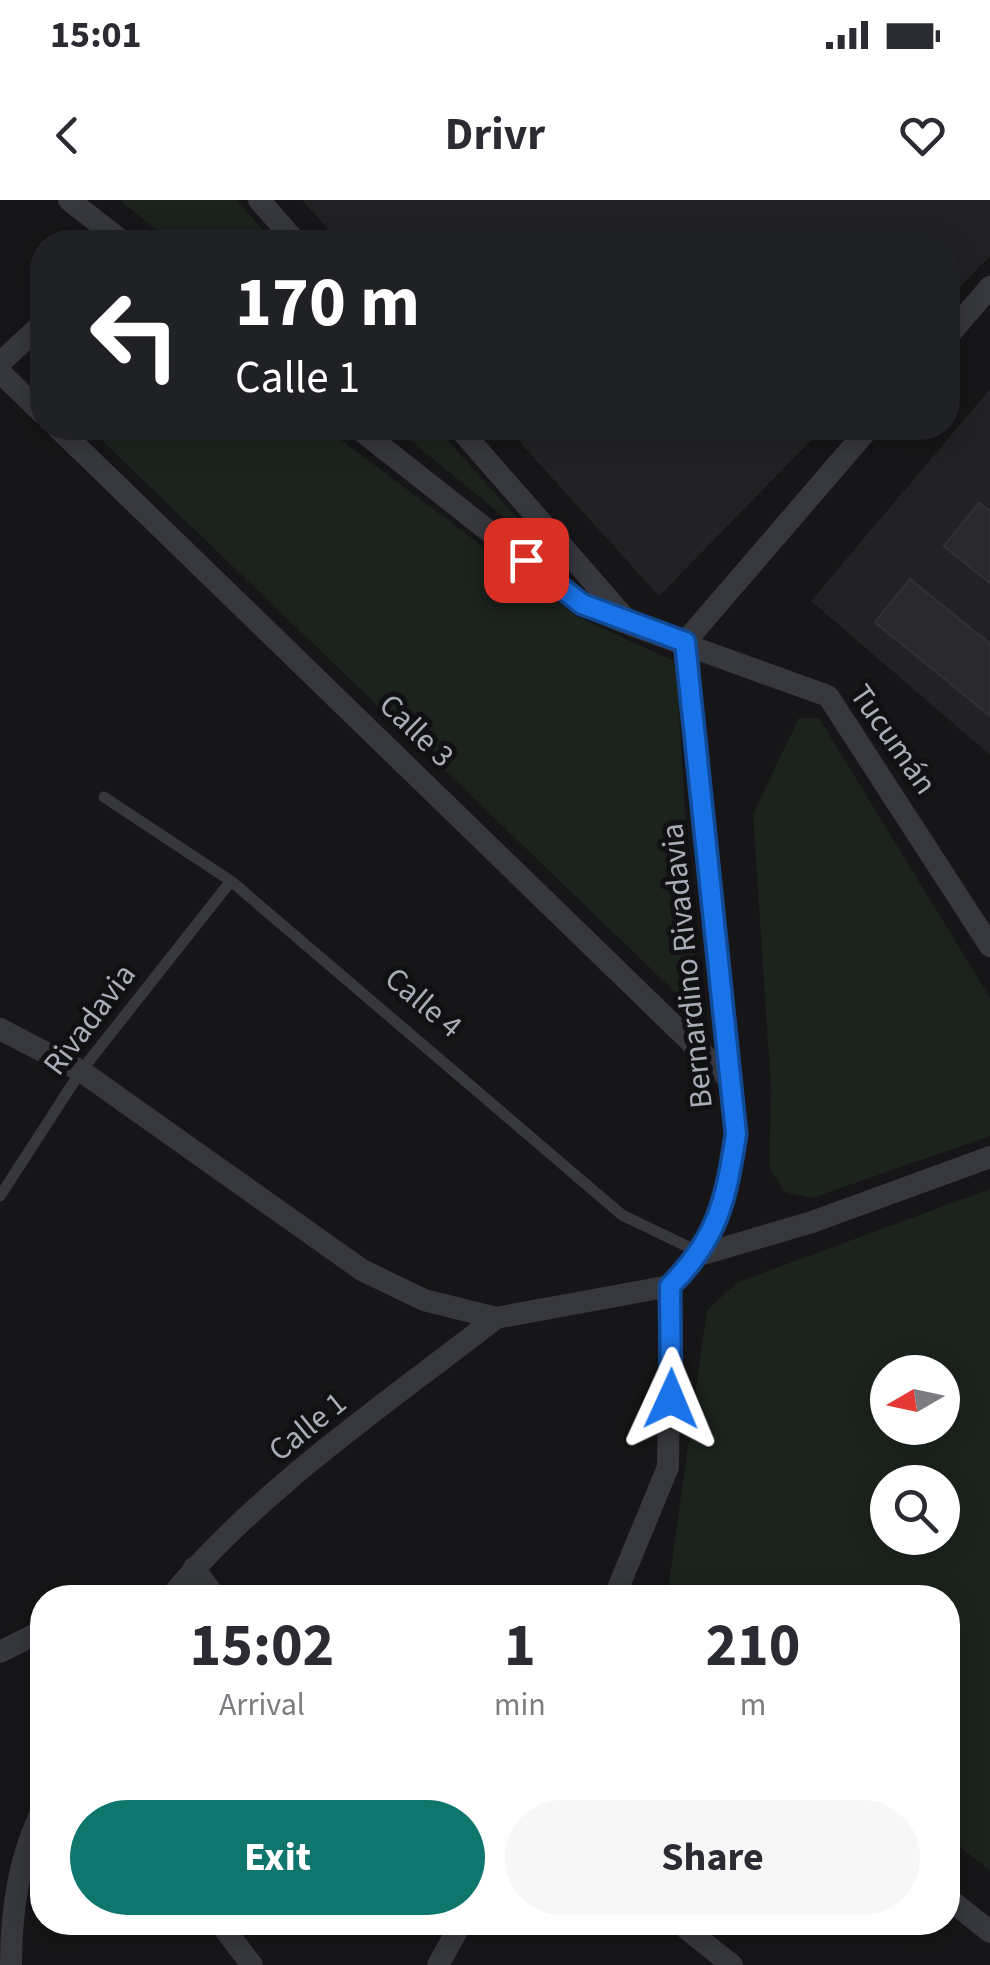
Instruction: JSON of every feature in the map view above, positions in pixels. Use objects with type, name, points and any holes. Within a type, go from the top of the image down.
[{"type":"street","points":[[69,200],[108,230]]},
{"type":"street","points":[[259,200],[285,230]]},
{"type":"street","points":[[960,322],[990,287]]},
{"type":"street","points":[[0,363],[30,335]]},
{"type":"street","points":[[0,372],[30,401]]},
{"type":"street","name":"Calle 3","points":[[70,440],[730,1080]]},
{"type":"street","points":[[373,440],[582,604],[685,642],[859,440]]},
{"type":"street","points":[[469,440],[631,624]]},
{"type":"street","name":"Bernardino Rivadavia","points":[[670,1286],[703,1254],[728,1189],[736,1134],[685,642]]},
{"type":"street","name":"Tucumán","points":[[685,642],[828,696],[990,946]]},
{"type":"street","points":[[0,1028],[80,1072],[362,1270],[424,1300],[496,1318],[670,1286],[668,1467],[619,1585]]},
{"type":"street","points":[[703,1254],[812,1222],[990,1157]]},
{"type":"street","name":"Calle 1","points":[[180,1585],[279,1490],[496,1318]]},
{"type":"street","points":[[194,1568],[206,1585]]},
{"type":"street","points":[[0,1652],[30,1637]]},
{"type":"street","points":[[11,1965],[11,1924],[30,1858]]},
{"type":"street","points":[[960,1908],[990,1932]]},
{"type":"street","points":[[229,1935],[252,1965]]},
{"type":"street","points":[[444,1962],[456,1935]]},
{"type":"street","points":[[694,1935],[732,1965]]},
{"type":"lane","name":"Calle 4","points":[[104,797],[231,881],[622,1215],[703,1254]]},
{"type":"lane","name":"Rivadavia","points":[[0,1196],[80,1072],[231,881]]},
{"type":"shaded area","points":[[120,200],[236,200],[263,230],[156,230]]},
{"type":"shaded area","points":[[302,200],[990,200],[990,256],[960,287],[960,230],[329,230]]},
{"type":"shaded area","points":[[990,389],[990,755],[811,601],[947,440],[960,440],[960,425]]},
{"type":"shaded area","points":[[101,440],[341,440],[576,616],[676,662],[697,1013]]},
{"type":"shaded area","points":[[410,440],[448,440],[547,552]]},
{"type":"shaded area","points":[[518,440],[811,440],[659,596]]},
{"type":"shaded area","points":[[799,718],[819,718],[990,998],[990,1136],[812,1198],[785,1192],[769,1168],[771,1089],[753,814]]},
{"type":"shaded area","points":[[990,1189],[990,1871],[960,1847],[960,1585],[669,1585],[707,1310],[738,1282]]},
{"type":"building","points":[[979,503],[990,511],[990,583],[944,546]]},
{"type":"building","points":[[910,579],[990,644],[990,716],[875,622]]},
{"type":"route","points":[[526,560],[582,604],[685,642],[736,1134],[728,1189],[703,1254],[670,1286],[671,1399]]}]
